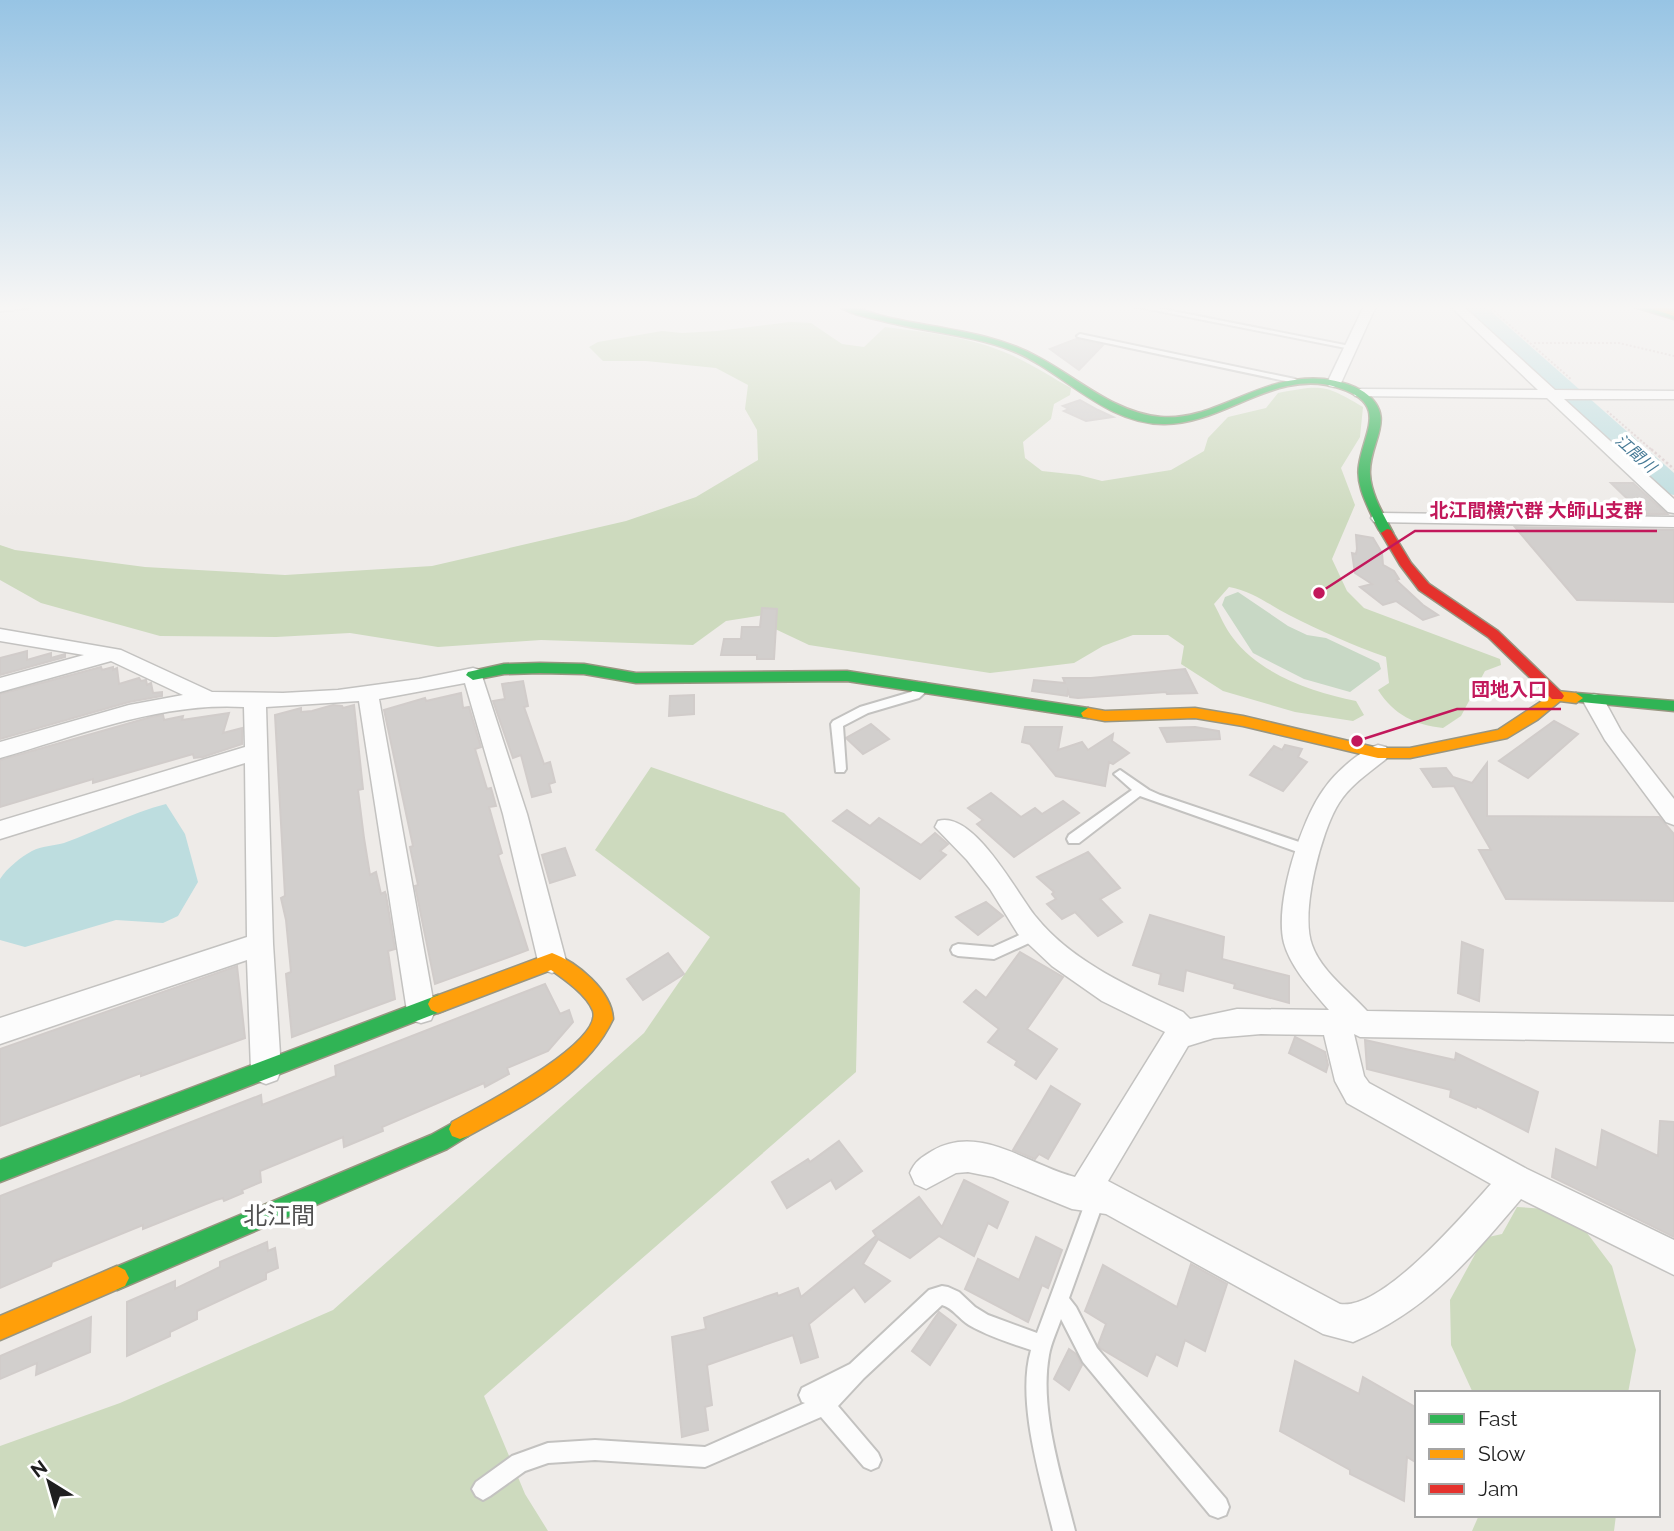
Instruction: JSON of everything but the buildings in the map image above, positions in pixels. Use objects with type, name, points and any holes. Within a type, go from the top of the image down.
[{"type":"main road","points":[[1067,377],[1129,412],[1152,420],[1199,415],[1260,389],[1300,382],[1334,383],[1360,393],[1369,401],[1377,423],[1364,473],[1380,518],[1404,564],[1418,581],[1435,597],[1492,632],[1557,696],[1674,706]]},
{"type":"main road","points":[[473,675],[504,669],[540,668],[584,669],[636,678],[847,676],[1105,716],[1195,713],[1243,721],[1378,753],[1410,752],[1502,734],[1532,716],[1557,696]]},
{"type":"main road","points":[[0,1171],[552,961],[568,970],[602,1007],[604,1017],[595,1034],[564,1068],[439,1142],[0,1328]]},
{"type":"street","points":[[1334,383],[1337,377]]},
{"type":"street","points":[[1537,377],[1674,508]]},
{"type":"street","points":[[1360,393],[1674,395]]},
{"type":"street","points":[[1380,518],[1674,522]]},
{"type":"street","points":[[0,635],[114,654],[208,698]]},
{"type":"street","points":[[0,685],[114,654]]},
{"type":"street","points":[[0,750],[150,708],[208,698],[255,701],[368,694],[422,687],[473,675],[515,814],[552,961]]},
{"type":"street","points":[[368,694],[421,1012]]},
{"type":"street","points":[[255,701],[260,944],[266,1070]]},
{"type":"street","points":[[1594,701],[1613,735],[1674,816]]},
{"type":"street","points":[[0,830],[255,752]]},
{"type":"street","points":[[1378,753],[1333,793],[1323,809],[1310,851],[1294,926],[1298,944],[1306,959],[1348,1023],[1350,1081],[1359,1093],[1516,1180],[1674,1258]]},
{"type":"street","points":[[947,827],[976,853],[999,882],[1018,915],[1035,934],[1095,981],[1173,1021],[1185,1033]]},
{"type":"street","points":[[0,1031],[260,944]]},
{"type":"street","points":[[1091,1194],[1157,1067],[1178,1037],[1190,1029],[1260,1022],[1674,1029]]},
{"type":"street","points":[[926,1173],[951,1158],[968,1156],[993,1161],[1072,1193],[1110,1198],[1336,1321],[1353,1325],[1397,1301],[1452,1253],[1516,1180]]},
{"type":"lane","points":[[1278,377],[1300,382]]},
{"type":"lane","points":[[840,769],[837,723],[864,710],[915,695],[925,687]]},
{"type":"lane","points":[[1120,774],[1140,790],[1203,815],[1310,851]]},
{"type":"lane","points":[[1074,839],[1140,790]]},
{"type":"lane","points":[[958,950],[993,953],[1035,934]]},
{"type":"lane","points":[[1064,1531],[1038,1409],[1035,1379],[1042,1345],[1059,1301],[1091,1194]]},
{"type":"lane","points":[[483,1489],[519,1463],[548,1453],[595,1450],[705,1457],[817,1400],[837,1395],[857,1371],[936,1297],[951,1296],[972,1316],[1042,1345]]},
{"type":"lane","points":[[1059,1301],[1069,1314],[1090,1355],[1218,1507]]},
{"type":"lane","points":[[817,1400],[871,1460]]},
{"type":"green space","points":[[734,377],[1052,377],[1071,388],[1070,395],[1054,404],[1051,419],[1023,442],[1025,458],[1042,471],[1079,475],[1102,481],[1171,470],[1204,451],[1208,438],[1228,417],[1266,408],[1278,393],[1314,388],[1331,390],[1363,407],[1360,437],[1341,468],[1355,505],[1332,559],[1347,591],[1364,608],[1500,659],[1501,665],[1485,671],[1461,716],[1443,728],[1414,721],[1398,712],[1384,699],[1378,690],[1389,683],[1386,657],[1313,627],[1253,595],[1229,587],[1214,604],[1230,634],[1245,651],[1273,672],[1289,680],[1323,693],[1356,701],[1364,715],[1353,721],[1295,712],[1223,691],[1181,664],[1184,646],[1168,635],[1133,635],[1103,646],[1074,663],[990,673],[809,645],[773,628],[764,615],[726,621],[693,645],[541,640],[438,647],[350,633],[276,637],[160,636],[41,603],[0,580],[0,545],[15,550],[145,567],[285,575],[432,566],[626,521],[696,497],[758,460],[757,430],[745,409],[748,385]]},
{"type":"green space","points":[[1238,592],[1288,626],[1307,635],[1326,638],[1379,663],[1381,669],[1350,692],[1304,679],[1253,653],[1222,605],[1225,597]]},
{"type":"green space","points":[[651,767],[784,813],[860,888],[856,1072],[484,1396],[525,1494],[548,1531],[0,1531],[0,1446],[120,1403],[333,1310],[644,1033],[710,937],[595,850]]},
{"type":"green space","points":[[1517,1207],[1546,1209],[1587,1233],[1612,1266],[1636,1350],[1628,1391],[1472,1391],[1451,1345],[1450,1300],[1484,1238],[1502,1234]]},
{"type":"green space","points":[[1478,1517],[1616,1517],[1614,1531],[1472,1531]]},
{"type":"water","points":[[166,804],[185,834],[198,882],[178,916],[163,923],[116,920],[25,947],[0,940],[0,879],[14,863],[36,849],[64,843]]},
{"type":"waterway","name":"江間川","points":[[1552,377],[1674,487]]},
{"type":"traffic: fast","points":[[1064,377],[1127,413],[1165,421],[1207,413],[1287,383],[1309,381],[1333,383],[1348,388],[1366,399],[1375,411],[1375,429],[1364,465],[1364,474],[1369,497],[1387,533]]},
{"type":"traffic: fast","points":[[473,675],[504,669],[540,668],[584,669],[636,678],[847,676],[1088,713]]},
{"type":"traffic: fast","points":[[1576,698],[1674,706]]},
{"type":"traffic: fast","points":[[0,1171],[438,1004]]},
{"type":"traffic: fast","points":[[117,1278],[439,1142],[460,1129]]},
{"type":"traffic: slow","points":[[1088,713],[1105,716],[1195,713],[1243,721],[1378,753],[1410,753],[1502,734],[1532,716],[1557,696],[1576,698]]},
{"type":"traffic: slow","points":[[438,1004],[552,961],[585,986],[603,1012],[603,1019],[595,1035],[581,1052],[563,1067],[519,1096],[460,1129]]},
{"type":"traffic: slow","points":[[0,1328],[117,1278]]},
{"type":"traffic: jam","points":[[1387,533],[1406,565],[1424,587],[1493,634],[1557,696]]},
{"type":"place","name":"北江間横穴群 大師山支群","points":[[1319,593]]},
{"type":"place","name":"団地入口","points":[[1357,741]]},
{"type":"district","name":"北江間","points":[[279,1216]]}]
